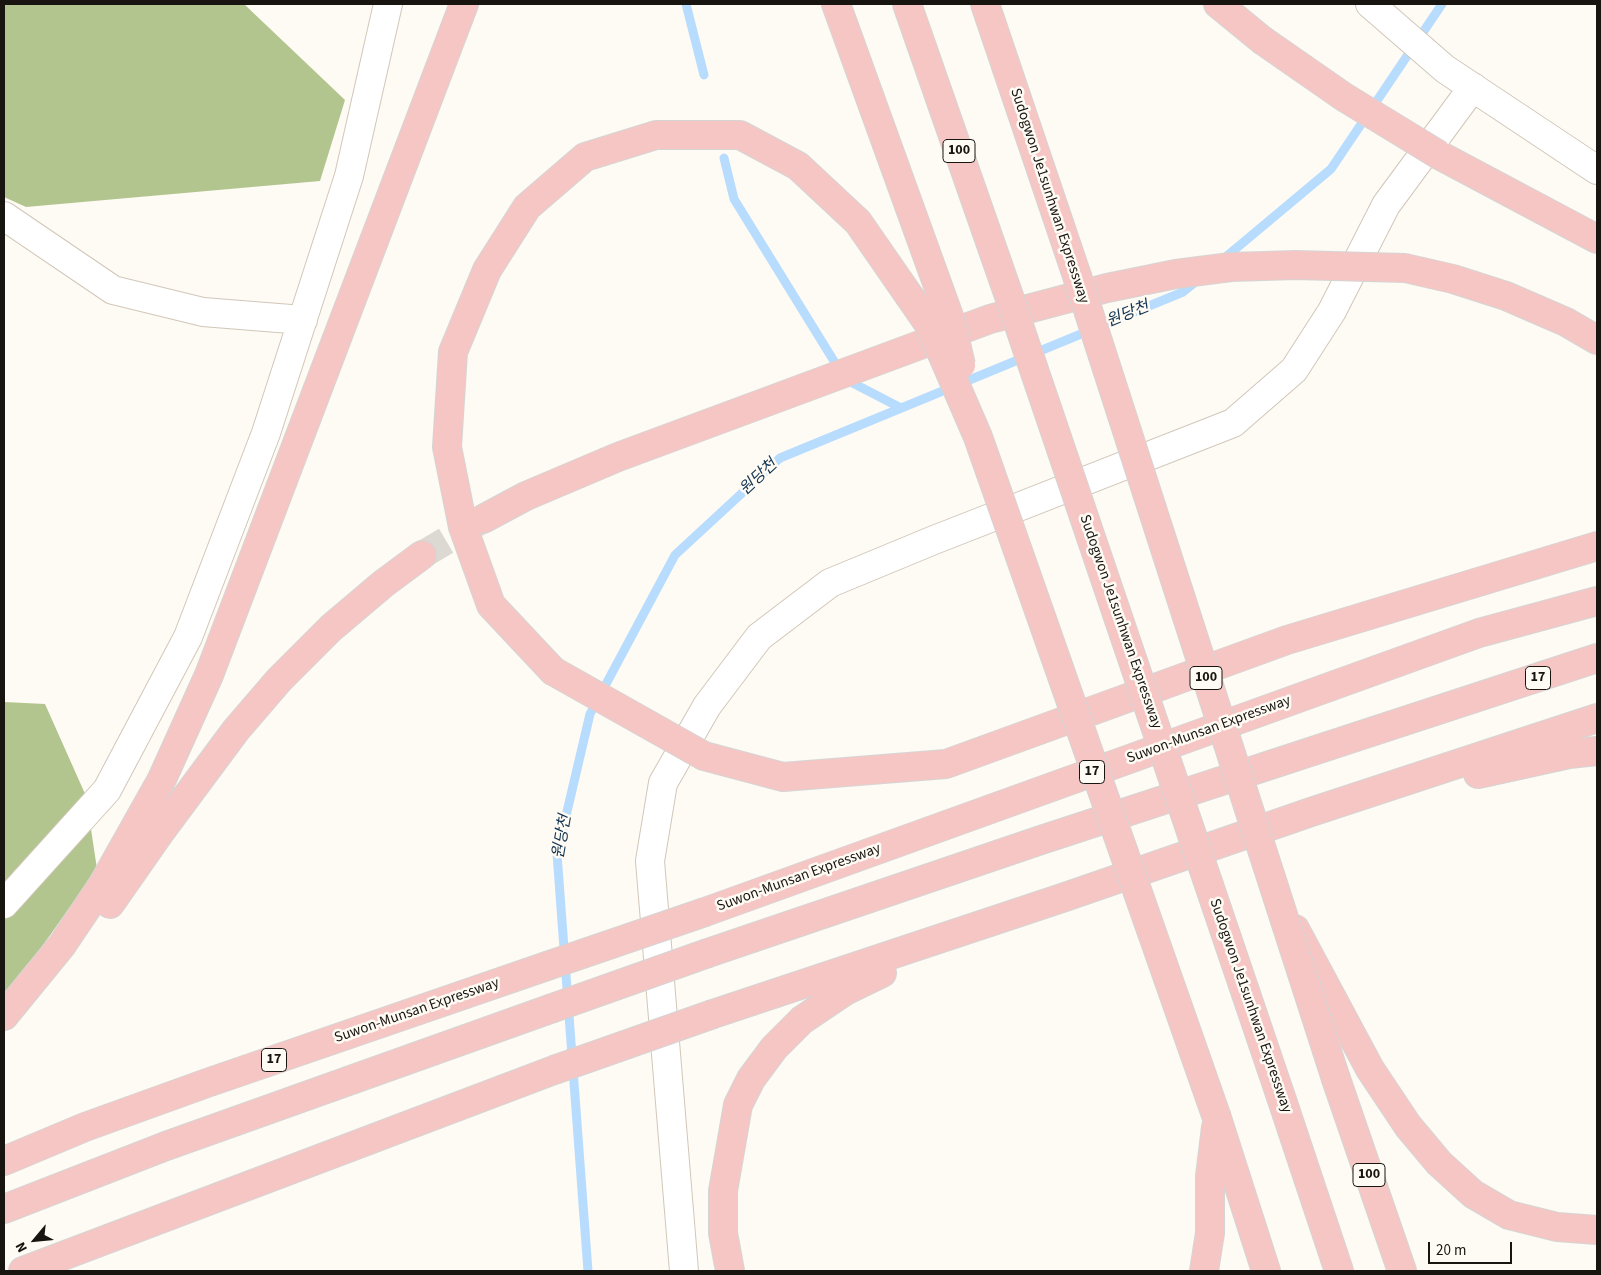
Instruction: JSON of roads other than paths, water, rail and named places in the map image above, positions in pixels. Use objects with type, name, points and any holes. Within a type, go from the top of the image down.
[{"type":"highway","points":[[4,1016],[62,945],[103,884],[162,779],[209,675],[464,4]]},
{"type":"highway","points":[[836,4],[978,437],[1217,1118],[1266,1271]]},
{"type":"highway","name":"Sudogwon Je1sunhwan Expressway","points":[[907,4],[1010,298],[1281,1097],[1338,1271]]},
{"type":"highway","name":"Sudogwon Je1sunhwan Expressway","points":[[985,4],[1077,276],[1336,1079],[1402,1271]]},
{"type":"highway","points":[[1218,4],[1262,40],[1344,97],[1439,155],[1597,239]]},
{"type":"highway","points":[[940,323],[858,222],[798,166],[740,134],[656,135],[585,157],[527,207],[487,270],[453,352],[447,447],[463,527],[492,605],[553,671],[704,756],[783,777],[946,764],[1287,640],[1597,546]]},
{"type":"highway","points":[[484,519],[526,496],[578,473],[771,401],[874,360],[990,319],[1107,288],[1176,274],[1231,267],[1296,265],[1406,268],[1453,279],[1506,296],[1566,322],[1597,340]]},
{"type":"highway","points":[[4,1022],[18,1011],[61,966],[110,905],[161,831],[236,730],[279,680],[331,628],[383,584],[422,555]]},
{"type":"highway","name":"Suwon-Munsan Expressway","points":[[4,1161],[86,1127],[705,912],[1479,633],[1597,601]]},
{"type":"highway","name":"17","points":[[4,1209],[166,1146],[708,953],[1050,837],[1597,658]]},
{"type":"highway","points":[[23,1271],[554,1070],[1311,812],[1597,718]]},
{"type":"highway","points":[[1311,812],[1569,754],[1597,751]]},
{"type":"highway","points":[[1276,893],[1370,1068],[1408,1126],[1439,1163],[1473,1194],[1510,1215],[1556,1227],[1597,1230]]},
{"type":"highway","points":[[730,1271],[723,1233],[723,1190],[738,1105],[751,1079],[774,1048],[802,1020],[845,992],[894,967],[1065,897]]},
{"type":"highway","points":[[1204,1271],[1210,1233],[1210,1176],[1217,1118]]},
{"type":"street","points":[[4,904],[107,790],[188,637],[266,433],[349,176],[388,4]]},
{"type":"street","points":[[1370,4],[1445,69],[1597,170]]},
{"type":"street","points":[[684,1271],[650,861],[663,783],[707,706],[759,637],[830,583],[934,540],[1234,424],[1294,370],[1332,312],[1386,206],[1473,87]]},
{"type":"street","points":[[4,216],[113,290],[203,312],[303,320]]},
{"type":"waterway","points":[[686,4],[704,75]]},
{"type":"waterway","name":"원당천","points":[[1221,261],[1331,169],[1442,4]]},
{"type":"waterway","points":[[724,158],[734,199],[845,379],[901,408]]},
{"type":"waterway","name":"원당천","points":[[588,1271],[557,854],[590,714],[675,555],[780,458],[1183,292],[1199,279]]},
{"type":"tunnel","points":[[422,555],[483,519]]}]
